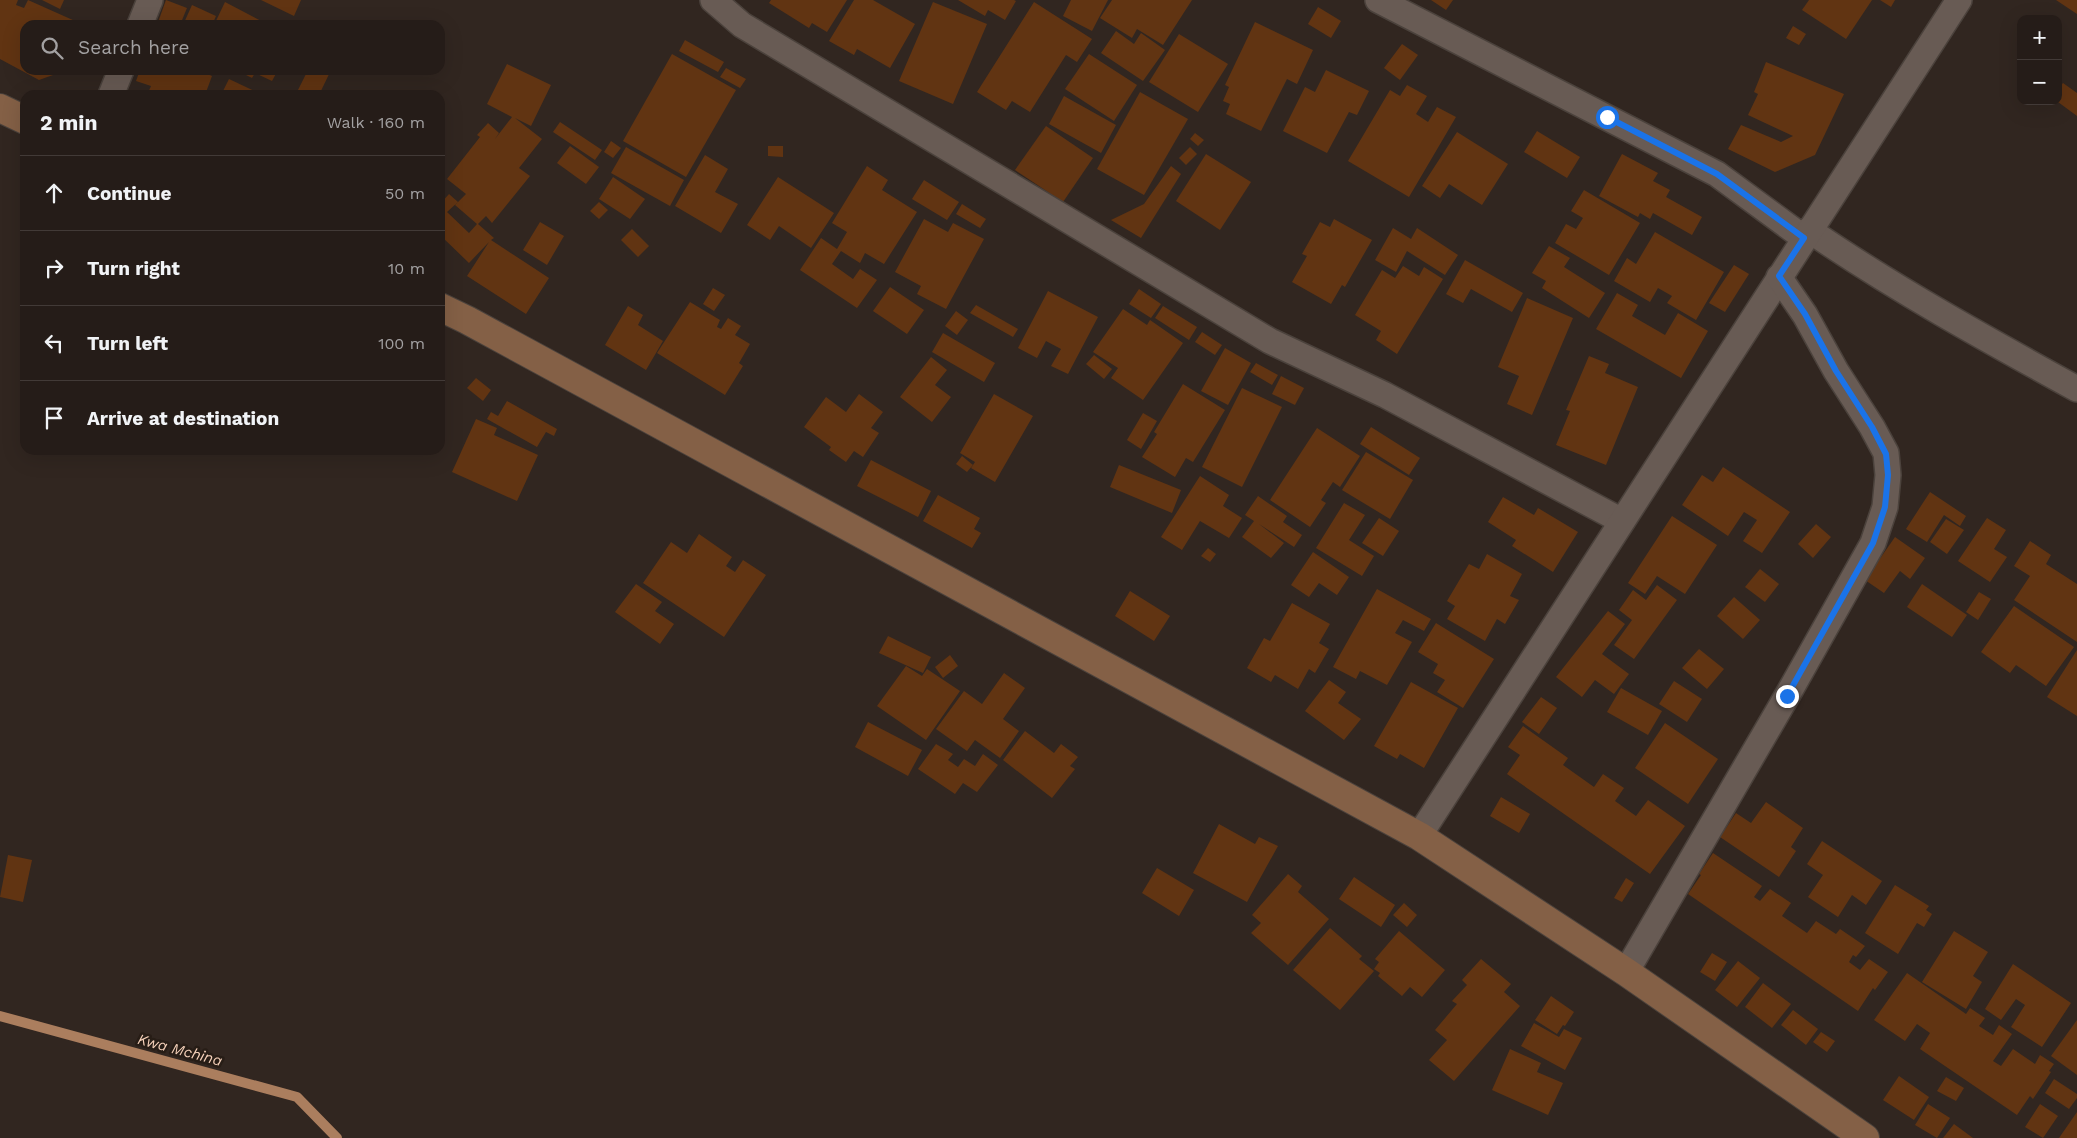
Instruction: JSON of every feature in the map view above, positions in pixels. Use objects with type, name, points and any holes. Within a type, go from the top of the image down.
[{"type":"street","points":[[142,20],[150,0]]},
{"type":"street","points":[[713,0],[742,25],[1270,341],[1385,395],[1622,521]]},
{"type":"street","points":[[1378,0],[1717,174],[1807,234],[1970,330],[2077,390]]},
{"type":"street","points":[[1419,836],[1959,0]]},
{"type":"street","points":[[113,90],[119,75]]},
{"type":"street","points":[[0,108],[20,118]]},
{"type":"street","points":[[1626,972],[1773,721],[1873,543],[1885,507],[1888,475],[1886,454],[1872,427],[1836,371],[1805,314],[1779,276]]},
{"type":"street","points":[[445,310],[1419,836],[1626,972],[1865,1138]]},
{"type":"building","points":[[0,0],[18,0],[16,5],[24,8],[28,0],[73,20],[20,20],[20,70],[0,59]]},
{"type":"building","points":[[42,0],[64,0],[60,9]]},
{"type":"building","points":[[166,0],[187,8],[182,20],[159,20]]},
{"type":"building","points":[[261,0],[301,0],[294,16]]},
{"type":"building","points":[[771,0],[847,0],[827,32],[812,23],[809,28],[769,3]]},
{"type":"building","points":[[854,0],[873,0],[915,24],[890,68],[857,49],[854,55],[829,41]]},
{"type":"building","points":[[958,0],[1016,1],[1005,20],[988,10],[985,16]]},
{"type":"building","points":[[1071,0],[1108,0],[1092,31],[1063,16]]},
{"type":"building","points":[[1112,0],[1192,0],[1163,45],[1137,29],[1132,38],[1100,18]]},
{"type":"building","points":[[1431,0],[1453,0],[1446,10]]},
{"type":"building","points":[[1809,0],[1872,0],[1846,39],[1802,10]]},
{"type":"building","points":[[1880,0],[1895,0],[1891,7]]},
{"type":"building","points":[[2056,0],[2077,0],[2077,14]]},
{"type":"building","points":[[225,2],[259,20],[216,20]]},
{"type":"building","points":[[933,2],[987,24],[953,104],[899,81]]},
{"type":"building","points":[[1034,2],[1092,39],[1077,62],[1066,55],[1030,112],[1012,101],[1006,110],[977,92]]},
{"type":"building","points":[[192,5],[216,16],[214,20],[185,20]]},
{"type":"building","points":[[1318,7],[1341,21],[1331,38],[1308,24]]},
{"type":"building","points":[[1255,22],[1313,50],[1297,84],[1287,79],[1261,131],[1226,114],[1230,104],[1223,101],[1229,87],[1225,85]]},
{"type":"building","points":[[1793,26],[1806,34],[1799,45],[1786,38]]},
{"type":"building","points":[[1116,31],[1134,44],[1141,33],[1165,50],[1143,81],[1101,53]]},
{"type":"building","points":[[1179,34],[1228,64],[1198,112],[1149,82]]},
{"type":"building","points":[[685,40],[724,62],[718,72],[679,51]]},
{"type":"building","points":[[1402,44],[1418,55],[1400,80],[1384,68]]},
{"type":"building","points":[[672,54],[736,90],[686,177],[623,141]]},
{"type":"building","points":[[1089,54],[1137,85],[1114,121],[1065,89]]},
{"type":"building","points":[[1766,62],[1844,94],[1815,155],[1775,172],[1728,149],[1741,125],[1781,142],[1793,136],[1748,115],[1758,94],[1754,92]]},
{"type":"building","points":[[507,64],[551,85],[531,126],[515,118],[542,139],[519,168],[530,176],[492,223],[486,216],[478,224],[494,238],[491,240],[549,278],[526,314],[467,276],[489,242],[469,263],[445,240],[445,198],[449,194],[458,202],[466,194],[447,179],[480,137],[477,135],[488,123],[499,133],[495,139],[512,117],[487,104]],"holes":[[[458,202],[455,205],[477,224],[469,233],[447,212]]]},
{"type":"building","points":[[726,68],[746,79],[740,88],[720,77]]},
{"type":"building","points":[[1326,70],[1369,91],[1357,115],[1349,112],[1327,153],[1283,131],[1305,87],[1315,92]]},
{"type":"building","points":[[30,75],[53,75],[39,80]]},
{"type":"building","points":[[138,75],[212,76],[207,90],[149,90],[151,86],[136,81]]},
{"type":"building","points":[[259,75],[275,75],[272,81]]},
{"type":"building","points":[[306,75],[329,75],[321,90],[298,90]]},
{"type":"building","points":[[229,79],[252,90],[224,90]]},
{"type":"building","points":[[2063,83],[2077,93],[2077,116],[2062,105]]},
{"type":"building","points":[[1407,85],[1427,96],[1416,114],[1428,122],[1437,107],[1456,117],[1409,197],[1348,161],[1390,90],[1400,96]]},
{"type":"building","points":[[1140,92],[1188,119],[1144,195],[1097,169]]},
{"type":"building","points":[[1064,96],[1116,125],[1101,153],[1049,124]]},
{"type":"building","points":[[560,122],[602,150],[595,160],[553,132]]},
{"type":"building","points":[[1046,126],[1093,158],[1063,202],[1015,170]]},
{"type":"building","points":[[1537,131],[1580,157],[1567,178],[1524,152]]},
{"type":"building","points":[[1457,132],[1508,164],[1482,205],[1449,184],[1440,198],[1422,186]]},
{"type":"building","points":[[1195,133],[1204,140],[1198,146],[1190,139]]},
{"type":"building","points":[[611,141],[621,148],[613,158],[604,152]]},
{"type":"building","points":[[570,146],[599,167],[586,184],[557,163]]},
{"type":"building","points":[[768,146],[783,146],[783,157],[768,156]]},
{"type":"building","points":[[626,147],[684,180],[670,206],[611,173]]},
{"type":"building","points":[[1190,147],[1197,154],[1186,165],[1179,158]]},
{"type":"building","points":[[1206,154],[1251,182],[1220,230],[1176,201]]},
{"type":"building","points":[[1622,154],[1658,173],[1653,181],[1670,190],[1666,197],[1702,217],[1692,235],[1653,213],[1650,219],[1640,213],[1638,217],[1599,196]]},
{"type":"building","points":[[705,155],[728,169],[715,192],[738,204],[721,233],[675,206]]},
{"type":"building","points":[[867,166],[888,180],[882,190],[917,212],[884,264],[865,253],[860,263],[841,251],[832,264],[853,279],[860,269],[877,280],[857,308],[800,270],[821,238],[837,249],[847,232],[832,223]]},
{"type":"building","points":[[1171,166],[1181,174],[1141,238],[1111,220],[1144,204]]},
{"type":"building","points":[[613,177],[645,199],[630,219],[599,199]]},
{"type":"building","points":[[778,177],[834,213],[811,248],[779,226],[770,240],[747,225]]},
{"type":"building","points":[[924,180],[959,202],[947,220],[912,199]]},
{"type":"building","points":[[1584,190],[1640,223],[1609,275],[1555,243],[1566,224],[1576,229],[1583,218],[1571,211]]},
{"type":"building","points":[[599,202],[608,210],[599,219],[590,211]]},
{"type":"building","points":[[962,204],[986,219],[980,228],[956,214]]},
{"type":"building","points":[[924,219],[948,232],[953,223],[984,239],[946,309],[917,294],[921,286],[895,272]]},
{"type":"building","points":[[1334,219],[1372,240],[1345,287],[1342,285],[1331,304],[1292,282],[1307,256],[1302,254],[1320,222],[1330,227]]},
{"type":"building","points":[[540,222],[564,236],[547,265],[523,250]]},
{"type":"building","points":[[1393,228],[1411,239],[1417,228],[1458,255],[1445,275],[1407,251],[1396,272],[1375,260]]},
{"type":"building","points":[[632,229],[649,246],[638,257],[621,240]]},
{"type":"building","points":[[1655,232],[1724,272],[1696,320],[1667,303],[1672,296],[1658,288],[1650,302],[1614,281],[1627,258],[1636,264]]},
{"type":"building","points":[[1549,246],[1570,258],[1564,267],[1605,293],[1589,318],[1542,288],[1546,281],[1532,273]]},
{"type":"building","points":[[1465,260],[1523,293],[1512,312],[1471,289],[1463,303],[1446,294]]},
{"type":"building","points":[[1734,265],[1749,274],[1725,312],[1709,303]]},
{"type":"building","points":[[1403,266],[1419,276],[1424,267],[1443,279],[1397,354],[1376,340],[1381,331],[1355,315],[1382,270],[1395,278]]},
{"type":"building","points":[[890,287],[924,310],[907,334],[873,311]]},
{"type":"building","points":[[713,288],[725,295],[714,311],[703,304]]},
{"type":"building","points":[[1139,289],[1161,304],[1151,318],[1129,304]]},
{"type":"building","points":[[1048,291],[1098,317],[1068,374],[1051,366],[1061,349],[1046,341],[1037,358],[1018,348]]},
{"type":"building","points":[[1617,293],[1638,305],[1632,316],[1665,335],[1678,313],[1708,331],[1681,378],[1596,329]]},
{"type":"building","points":[[1527,298],[1573,318],[1532,415],[1507,404],[1519,376],[1498,367]]},
{"type":"building","points":[[690,302],[720,320],[717,327],[721,329],[728,318],[741,326],[735,335],[750,344],[739,363],[743,366],[725,395],[657,353]]},
{"type":"building","points":[[976,305],[1018,329],[1013,337],[970,313]]},
{"type":"building","points":[[628,306],[643,315],[638,325],[663,341],[646,370],[605,345]]},
{"type":"building","points":[[1163,306],[1197,327],[1189,340],[1155,318]]},
{"type":"building","points":[[1123,309],[1147,325],[1150,320],[1183,343],[1143,400],[1111,378],[1118,368],[1093,352]]},
{"type":"building","points":[[956,311],[968,320],[957,335],[945,326]]},
{"type":"building","points":[[1202,332],[1222,345],[1215,355],[1195,342]]},
{"type":"building","points":[[943,333],[995,363],[984,382],[932,352]]},
{"type":"building","points":[[1225,348],[1251,363],[1228,405],[1201,391]]},
{"type":"building","points":[[1094,355],[1112,369],[1104,379],[1086,364]]},
{"type":"building","points":[[1589,356],[1609,364],[1605,373],[1638,387],[1606,465],[1556,445],[1570,411],[1566,410]]},
{"type":"building","points":[[931,357],[947,370],[935,385],[951,397],[932,422],[900,397]]},
{"type":"building","points":[[1256,363],[1278,375],[1272,385],[1250,372]]},
{"type":"building","points":[[1281,376],[1304,388],[1295,405],[1272,394]]},
{"type":"building","points":[[476,378],[491,390],[483,401],[467,388]]},
{"type":"building","points":[[1183,384],[1225,410],[1193,462],[1186,458],[1175,477],[1142,457],[1157,434],[1154,432]]},
{"type":"building","points":[[1242,388],[1282,407],[1242,487],[1202,467]]},
{"type":"building","points":[[859,394],[883,412],[871,428],[879,433],[863,457],[854,451],[846,462],[829,450],[831,447],[804,427],[826,397],[846,412]]},
{"type":"building","points":[[994,394],[1033,416],[995,482],[971,468],[975,462],[960,453]]},
{"type":"building","points":[[507,401],[557,429],[554,436],[546,432],[537,447],[487,419],[491,412],[498,416]]},
{"type":"building","points":[[1143,413],[1157,421],[1141,449],[1127,440]]},
{"type":"building","points":[[476,419],[497,428],[494,435],[538,455],[517,501],[452,472]]},
{"type":"building","points":[[1371,427],[1420,458],[1409,475],[1360,444]]},
{"type":"building","points":[[1317,428],[1360,456],[1340,487],[1333,482],[1321,500],[1326,503],[1310,527],[1270,500]]},
{"type":"building","points":[[1366,452],[1413,480],[1390,519],[1342,490]]},
{"type":"building","points":[[962,456],[973,465],[967,472],[956,464]]},
{"type":"building","points":[[871,460],[931,491],[918,517],[857,486]]},
{"type":"building","points":[[1119,465],[1181,490],[1172,513],[1110,487]]},
{"type":"building","points":[[1723,467],[1790,512],[1762,553],[1743,541],[1757,520],[1744,512],[1728,536],[1682,505],[1702,475],[1713,482]]},
{"type":"building","points":[[1200,476],[1229,495],[1223,506],[1242,518],[1229,538],[1200,521],[1182,550],[1161,537]]},
{"type":"building","points":[[1930,492],[1966,516],[1960,526],[1944,515],[1927,542],[1906,529]]},
{"type":"building","points":[[938,495],[980,518],[974,529],[981,533],[972,548],[923,521]]},
{"type":"building","points":[[1258,496],[1287,516],[1283,522],[1302,535],[1294,547],[1259,524],[1284,543],[1271,558],[1242,537],[1254,521],[1245,515]]},
{"type":"building","points":[[1503,497],[1534,515],[1538,508],[1578,532],[1553,572],[1512,546],[1516,540],[1488,522]]},
{"type":"building","points":[[1344,503],[1365,515],[1349,540],[1374,556],[1362,576],[1316,548]]},
{"type":"building","points":[[1672,516],[1717,545],[1685,594],[1657,576],[1645,594],[1628,583]]},
{"type":"building","points":[[1379,518],[1399,531],[1383,556],[1362,543]]},
{"type":"building","points":[[1987,518],[2006,530],[1994,549],[2007,557],[1990,582],[1958,561]]},
{"type":"building","points":[[1946,519],[1964,530],[1947,554],[1930,542]]},
{"type":"building","points":[[1816,524],[1831,537],[1813,558],[1798,544]]},
{"type":"building","points":[[699,534],[732,557],[726,566],[735,572],[743,560],[766,575],[724,637],[643,583],[671,542],[687,553]]},
{"type":"building","points":[[1895,537],[1925,558],[1910,579],[1900,571],[1884,593],[1865,580]]},
{"type":"building","points":[[2030,541],[2051,555],[2046,564],[2077,584],[2077,642],[2014,600],[2030,576],[2014,566]]},
{"type":"building","points":[[1208,548],[1216,554],[1210,562],[1201,556]]},
{"type":"building","points":[[1313,552],[1349,577],[1337,595],[1319,583],[1309,597],[1291,585]]},
{"type":"building","points":[[1487,554],[1522,574],[1510,596],[1519,600],[1505,624],[1497,619],[1485,641],[1447,619],[1455,606],[1447,601],[1469,564],[1479,569]]},
{"type":"building","points":[[1760,569],[1779,584],[1765,602],[1745,587]]},
{"type":"building","points":[[636,584],[662,602],[655,611],[674,624],[660,644],[615,612]]},
{"type":"building","points":[[1922,584],[1967,615],[1952,637],[1907,607]]},
{"type":"building","points":[[1657,585],[1677,600],[1634,659],[1614,645],[1632,620],[1619,610],[1633,590],[1646,600]]},
{"type":"building","points":[[1377,589],[1431,619],[1424,631],[1403,620],[1395,633],[1412,642],[1387,685],[1360,671],[1356,679],[1333,667]]},
{"type":"building","points":[[1130,591],[1170,616],[1154,641],[1115,616]]},
{"type":"building","points":[[1979,592],[1991,599],[1978,620],[1966,612]]},
{"type":"building","points":[[1734,597],[1760,620],[1743,639],[1717,616]]},
{"type":"building","points":[[1292,603],[1330,624],[1319,643],[1329,649],[1315,673],[1309,669],[1298,689],[1275,675],[1271,682],[1247,668],[1264,638],[1270,641]]},
{"type":"building","points":[[2014,606],[2074,647],[2046,686],[2016,665],[2010,673],[1981,652]]},
{"type":"building","points":[[1608,611],[1625,624],[1602,654],[1629,674],[1614,694],[1595,680],[1582,697],[1556,677]]},
{"type":"building","points":[[1436,623],[1494,659],[1463,708],[1437,692],[1445,680],[1433,673],[1438,664],[1418,652]]},
{"type":"building","points":[[888,636],[931,657],[923,673],[879,653]]},
{"type":"building","points":[[1699,649],[1724,669],[1707,689],[1682,668]]},
{"type":"building","points":[[2077,650],[2077,716],[2047,697]]},
{"type":"building","points":[[950,655],[958,666],[943,678],[935,667]]},
{"type":"building","points":[[906,666],[922,676],[927,669],[960,691],[926,740],[877,706]]},
{"type":"building","points":[[1004,673],[1025,688],[1003,719],[1019,731],[1000,758],[975,740],[967,751],[936,729],[964,691],[982,704]]},
{"type":"building","points":[[1329,680],[1346,692],[1338,703],[1361,719],[1344,740],[1305,711]]},
{"type":"building","points":[[1674,681],[1702,699],[1687,722],[1659,704]]},
{"type":"building","points":[[1411,682],[1458,708],[1424,768],[1400,754],[1397,759],[1374,746]]},
{"type":"building","points":[[1621,688],[1662,711],[1648,735],[1607,712]]},
{"type":"building","points":[[1541,697],[1557,708],[1539,734],[1522,722]]},
{"type":"building","points":[[868,722],[922,750],[908,776],[855,747]]},
{"type":"building","points":[[1665,723],[1718,759],[1688,804],[1635,768]]},
{"type":"building","points":[[1523,726],[1568,758],[1563,765],[1594,787],[1603,774],[1624,788],[1615,801],[1636,816],[1648,800],[1685,826],[1650,874],[1507,774],[1520,755],[1508,747]]},
{"type":"building","points":[[1025,731],[1054,753],[1061,744],[1078,757],[1070,766],[1075,769],[1052,798],[1003,760]]},
{"type":"building","points":[[936,744],[953,754],[948,760],[958,767],[964,759],[975,766],[983,754],[998,765],[977,792],[963,783],[955,794],[918,769]]},
{"type":"building","points":[[1501,797],[1530,814],[1519,833],[1490,816]]},
{"type":"building","points":[[1766,802],[1803,828],[1791,847],[1796,851],[1779,877],[1720,837],[1736,813],[1751,823]]},
{"type":"building","points":[[1219,824],[1255,844],[1259,837],[1278,846],[1247,902],[1193,873]]},
{"type":"building","points":[[1822,841],[1882,881],[1866,905],[1852,895],[1838,917],[1808,897],[1823,875],[1807,864]]},
{"type":"building","points":[[1713,853],[1762,886],[1754,897],[1760,901],[1770,889],[1791,903],[1782,916],[1807,933],[1816,921],[1836,934],[1840,929],[1865,946],[1856,957],[1853,955],[1849,962],[1860,970],[1869,959],[1888,972],[1875,990],[1873,988],[1858,1011],[1688,894]]},
{"type":"building","points":[[8,855],[32,860],[23,902],[0,897]]},
{"type":"building","points":[[1157,868],[1194,890],[1179,916],[1142,893]]},
{"type":"building","points":[[1288,874],[1302,886],[1298,892],[1329,919],[1288,965],[1251,933],[1261,923],[1252,915]]},
{"type":"building","points":[[1354,877],[1395,905],[1381,927],[1339,899]]},
{"type":"building","points":[[1626,878],[1634,883],[1622,902],[1614,898]]},
{"type":"building","points":[[1895,885],[1929,906],[1926,910],[1932,914],[1924,927],[1917,923],[1898,954],[1865,933]]},
{"type":"building","points":[[1404,903],[1417,915],[1407,927],[1393,915]]},
{"type":"building","points":[[1330,928],[1362,956],[1359,959],[1374,971],[1340,1010],[1293,970]]},
{"type":"building","points":[[1399,931],[1445,970],[1422,997],[1410,987],[1402,996],[1378,976],[1380,973],[1374,969],[1379,962],[1375,959]]},
{"type":"building","points":[[1954,931],[1988,952],[1973,976],[1982,982],[1966,1009],[1922,982]]},
{"type":"building","points":[[1712,953],[1727,962],[1715,981],[1700,972]]},
{"type":"building","points":[[1481,959],[1511,984],[1504,992],[1520,1006],[1454,1081],[1429,1060],[1447,1040],[1435,1030],[1457,1004],[1452,1001],[1467,985],[1462,980]]},
{"type":"building","points":[[1738,961],[1760,978],[1737,1007],[1715,990]]},
{"type":"building","points":[[2013,964],[2071,1003],[2042,1047],[2011,1027],[2025,1005],[2016,999],[2001,1020],[1985,1009]]},
{"type":"building","points":[[1907,973],[1966,1014],[1970,1008],[1985,1018],[1979,1026],[1993,1035],[1999,1025],[2012,1034],[1993,1061],[2001,1066],[2013,1049],[2035,1064],[2040,1055],[2054,1064],[2049,1071],[2051,1072],[2033,1099],[2030,1096],[2017,1115],[1920,1049],[1930,1033],[1917,1024],[1905,1041],[1874,1020]]},
{"type":"building","points":[[1763,983],[1791,1004],[1772,1028],[1745,1007]]},
{"type":"building","points":[[1551,996],[1574,1012],[1557,1034],[1535,1020]]},
{"type":"building","points":[[1793,1010],[1818,1029],[1806,1045],[1781,1025]]},
{"type":"building","points":[[2077,1020],[2077,1075],[2051,1056]]},
{"type":"building","points":[[1534,1023],[1559,1037],[1564,1029],[1582,1038],[1565,1070],[1521,1046]]},
{"type":"building","points":[[1821,1032],[1835,1041],[1827,1052],[1813,1042]]},
{"type":"building","points":[[1510,1049],[1541,1063],[1537,1072],[1563,1083],[1548,1115],[1492,1090]]},
{"type":"building","points":[[1899,1076],[1929,1097],[1914,1120],[1883,1100]]},
{"type":"building","points":[[1946,1077],[1964,1088],[1956,1101],[1937,1091]]},
{"type":"building","points":[[2054,1079],[2077,1094],[2077,1098],[2069,1109],[2045,1093]]},
{"type":"building","points":[[1928,1104],[1950,1118],[1937,1138],[1915,1125]]},
{"type":"building","points":[[2040,1104],[2058,1116],[2043,1138],[2025,1127]]},
{"type":"building","points":[[2077,1112],[2077,1138],[2059,1138]]},
{"type":"building","points":[[1954,1124],[1973,1138],[1943,1138]]},
{"type":"waterway","name":"Kwa Mchina","points":[[0,1016],[297,1097],[337,1138]]},
{"type":"route","points":[[1607,117],[1717,174],[1804,238],[1779,276],[1805,314],[1836,371],[1872,427],[1886,454],[1888,475],[1885,507],[1873,543],[1787,696]]}]
